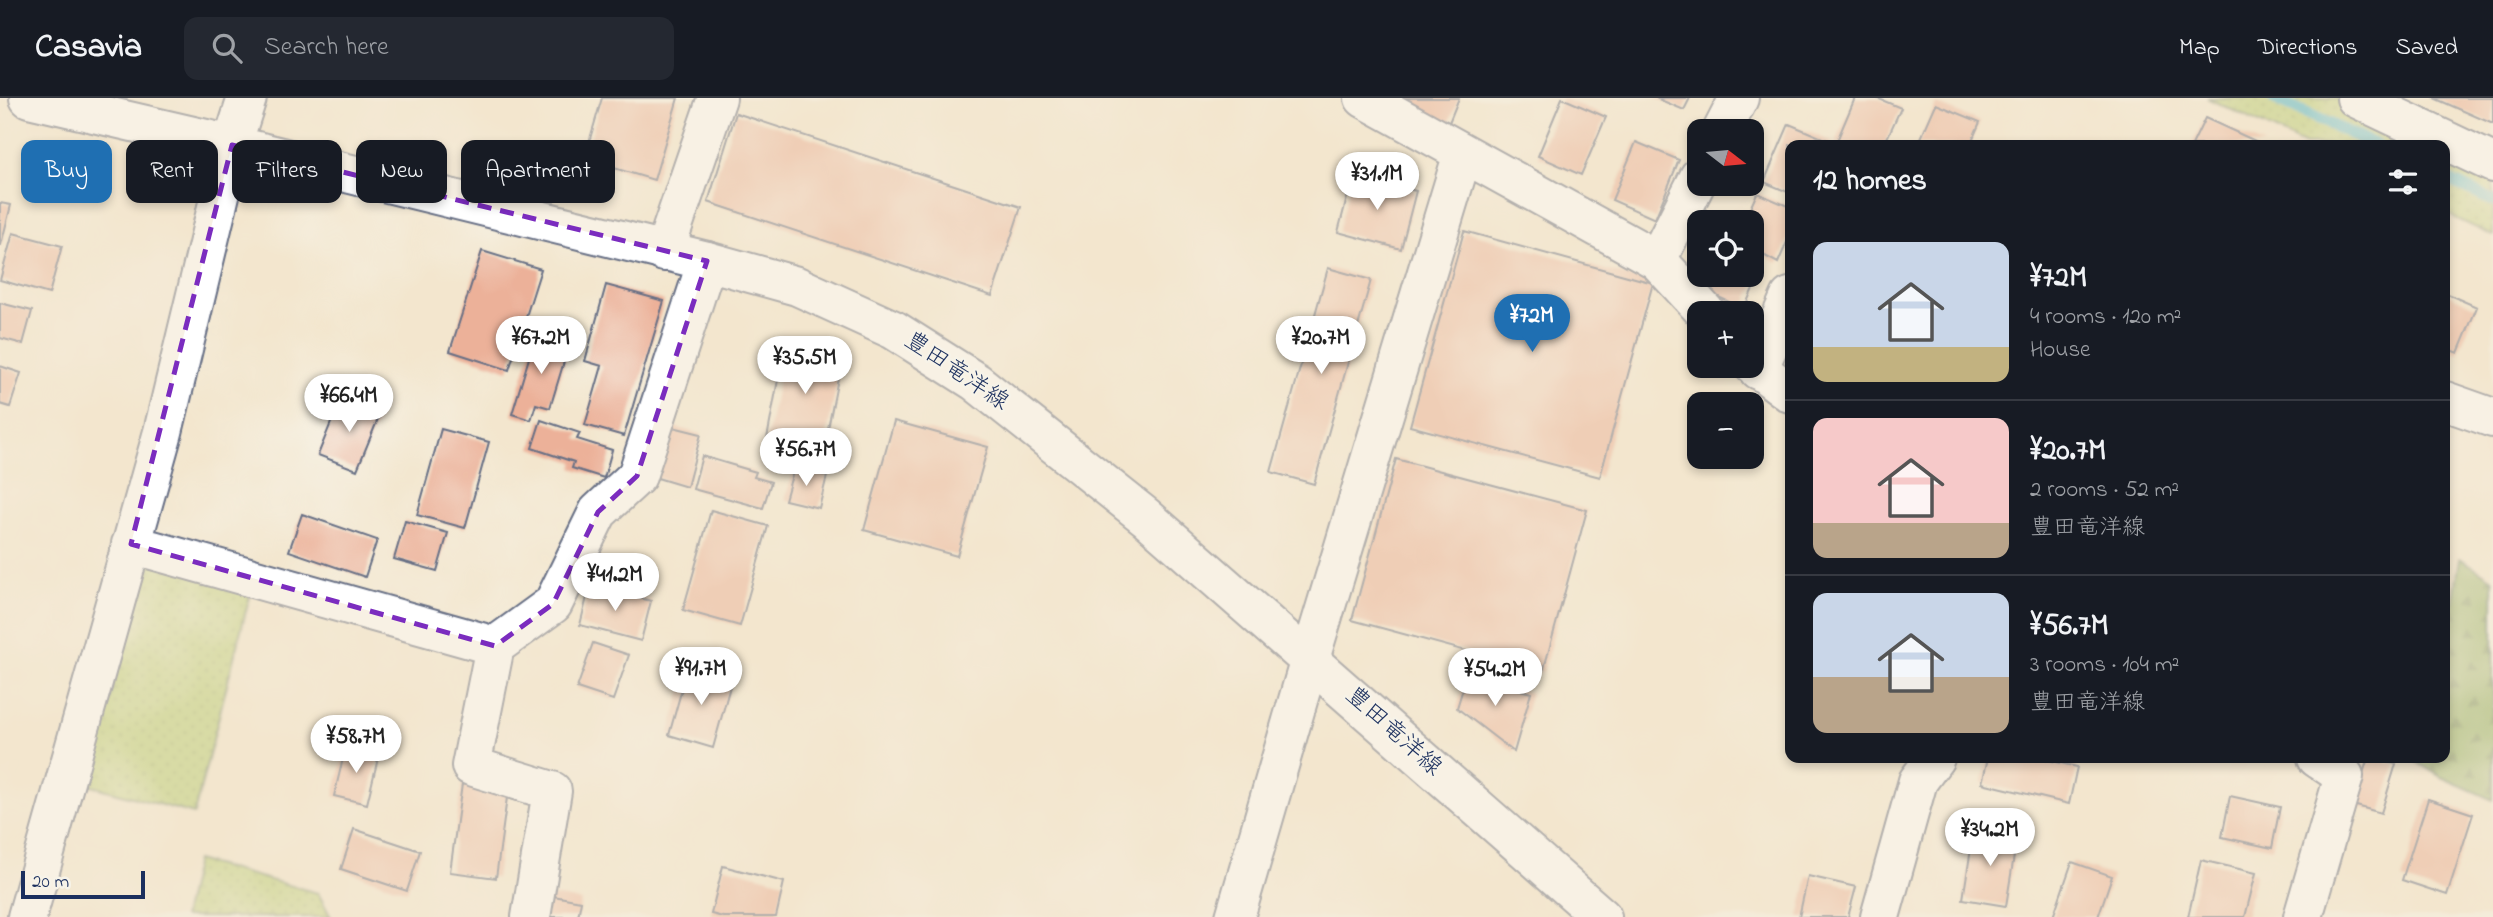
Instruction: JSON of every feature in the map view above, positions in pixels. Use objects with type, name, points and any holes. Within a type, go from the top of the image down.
[{"type":"street","name":"豊田竜洋線","points":[[29,98],[232,145]]},
{"type":"street","points":[[234,140],[247,98]]},
{"type":"street","points":[[664,252],[718,98]]},
{"type":"street","points":[[1364,98],[1657,260],[1695,301]]},
{"type":"street","points":[[1729,119],[1739,98]]},
{"type":"street","points":[[2356,98],[2436,140]]},
{"type":"street","points":[[27,917],[163,432],[232,145]]},
{"type":"street","points":[[2450,146],[2493,163]]},
{"type":"street","points":[[1235,917],[1463,153]]},
{"type":"street","name":"豊田竜洋線","points":[[342,172],[707,261],[797,286],[894,330],[976,382],[1146,517],[1602,917]]},
{"type":"street","points":[[1657,260],[1689,196]]},
{"type":"street","points":[[531,917],[552,791],[471,766],[495,646],[552,604],[598,512],[637,476],[707,261]]},
{"type":"street","points":[[1764,349],[1785,307]]},
{"type":"street","points":[[1764,374],[1785,389]]},
{"type":"street","points":[[2450,403],[2493,418]]},
{"type":"street","points":[[131,544],[495,646]]},
{"type":"street","points":[[1880,917],[1918,781],[1931,763]]},
{"type":"street","points":[[2303,917],[2344,776],[2324,763]]},
{"type":"highlighted area","points":[[232,145],[707,261],[637,476],[598,512],[553,604],[495,646],[131,544]]},
{"type":"green space","points":[[2207,98],[2352,98],[2438,140],[2295,140]]},
{"type":"green space","points":[[2450,146],[2493,167],[2493,236],[2450,215]]},
{"type":"green space","points":[[147,549],[254,579],[194,814],[89,785]]},
{"type":"green space","points":[[2460,558],[2493,579],[2493,800],[2441,777],[2418,763],[2450,763],[2450,621]]},
{"type":"green space","points":[[196,860],[318,893],[331,917],[183,917]]},
{"type":"building","points":[[602,98],[678,98],[654,180],[615,168],[615,140],[590,140]]},
{"type":"building","points":[[1404,98],[1459,98],[1446,130],[1399,110]]},
{"type":"building","points":[[1562,98],[1606,117],[1581,175],[1538,156]]},
{"type":"building","points":[[1656,98],[1690,98],[1684,110]]},
{"type":"building","points":[[1855,98],[1877,98],[1901,108],[1886,140],[1837,140]]},
{"type":"building","points":[[2434,98],[2493,98],[2493,124]]},
{"type":"building","points":[[1936,104],[1980,122],[1972,140],[1920,140]]},
{"type":"building","points":[[736,113],[1021,207],[992,296],[708,202]]},
{"type":"building","points":[[2205,118],[2253,140],[2194,140]]},
{"type":"building","points":[[1789,124],[1827,140],[1785,140],[1785,191],[1764,182]]},
{"type":"building","points":[[1636,142],[1679,160],[1655,219],[1612,200]]},
{"type":"building","points":[[1353,175],[1416,191],[1401,249],[1338,232]]},
{"type":"building","points":[[1756,196],[1764,196],[1785,205],[1785,247],[1778,263],[1764,255],[1764,210],[1749,210]]},
{"type":"building","points":[[0,203],[11,205],[1,245],[0,245]]},
{"type":"building","points":[[1464,231],[1653,283],[1600,477],[1410,426]]},
{"type":"building","points":[[13,233],[62,246],[49,294],[0,280]]},
{"type":"building","points":[[482,251],[541,269],[509,370],[450,351]]},
{"type":"building","points":[[1328,268],[1371,280],[1314,484],[1271,472]]},
{"type":"building","points":[[606,285],[664,301],[624,436],[585,425],[602,366],[585,361]]},
{"type":"building","points":[[1713,287],[1754,287],[1748,301],[1727,301],[1710,293]]},
{"type":"building","points":[[2450,295],[2477,307],[2458,353],[2450,350]]},
{"type":"building","points":[[0,303],[32,311],[23,344],[0,338]]},
{"type":"building","points":[[536,335],[569,345],[550,408],[536,404],[531,420],[512,414]]},
{"type":"building","points":[[786,337],[844,348],[823,454],[766,444]]},
{"type":"building","points":[[0,366],[21,373],[10,407],[0,404]]},
{"type":"building","points":[[341,398],[380,414],[357,470],[318,455]]},
{"type":"building","points":[[541,420],[580,433],[577,439],[612,450],[604,478],[572,468],[574,462],[532,448]]},
{"type":"building","points":[[894,421],[988,447],[957,556],[864,530]]},
{"type":"building","points":[[669,426],[701,434],[687,487],[654,477]]},
{"type":"building","points":[[441,429],[489,442],[465,528],[417,515]]},
{"type":"building","points":[[702,456],[756,472],[754,477],[771,482],[763,508],[693,489]]},
{"type":"building","points":[[1396,459],[1587,510],[1543,672],[1352,620]]},
{"type":"building","points":[[794,468],[827,476],[819,508],[785,500]]},
{"type":"building","points":[[711,510],[768,526],[740,626],[683,610]]},
{"type":"building","points":[[302,514],[377,540],[365,577],[289,551]]},
{"type":"building","points":[[405,521],[448,533],[437,571],[394,559]]},
{"type":"building","points":[[590,585],[651,601],[641,641],[580,625]]},
{"type":"building","points":[[593,643],[629,655],[613,700],[577,688]]},
{"type":"building","points":[[688,667],[732,679],[713,748],[669,735]]},
{"type":"building","points":[[1467,675],[1531,693],[1514,752],[1457,708]]},
{"type":"building","points":[[346,746],[379,754],[367,804],[334,796]]},
{"type":"building","points":[[1987,763],[2061,763],[2077,767],[2069,804],[1982,783]]},
{"type":"building","points":[[2366,763],[2396,764],[2381,813],[2353,805]]},
{"type":"building","points":[[462,784],[508,790],[496,878],[450,872]]},
{"type":"building","points":[[2230,796],[2280,807],[2272,848],[2222,837]]},
{"type":"building","points":[[2428,799],[2473,814],[2447,895],[2402,880]]},
{"type":"building","points":[[354,829],[420,851],[407,891],[341,869]]},
{"type":"building","points":[[1974,830],[2017,837],[2006,906],[1963,899]]},
{"type":"building","points":[[2201,860],[2256,873],[2245,917],[2188,917]]},
{"type":"building","points":[[2072,862],[2112,876],[2098,917],[2053,917]]},
{"type":"building","points":[[723,866],[784,882],[776,917],[723,917],[711,914]]},
{"type":"building","points":[[1808,876],[1856,887],[1848,917],[1799,917]]},
{"type":"building","points":[[548,895],[581,901],[578,917],[544,917]]},
{"type":"waterway","points":[[2273,98],[2364,140]]},
{"type":"waterway","points":[[2450,180],[2493,201]]}]
